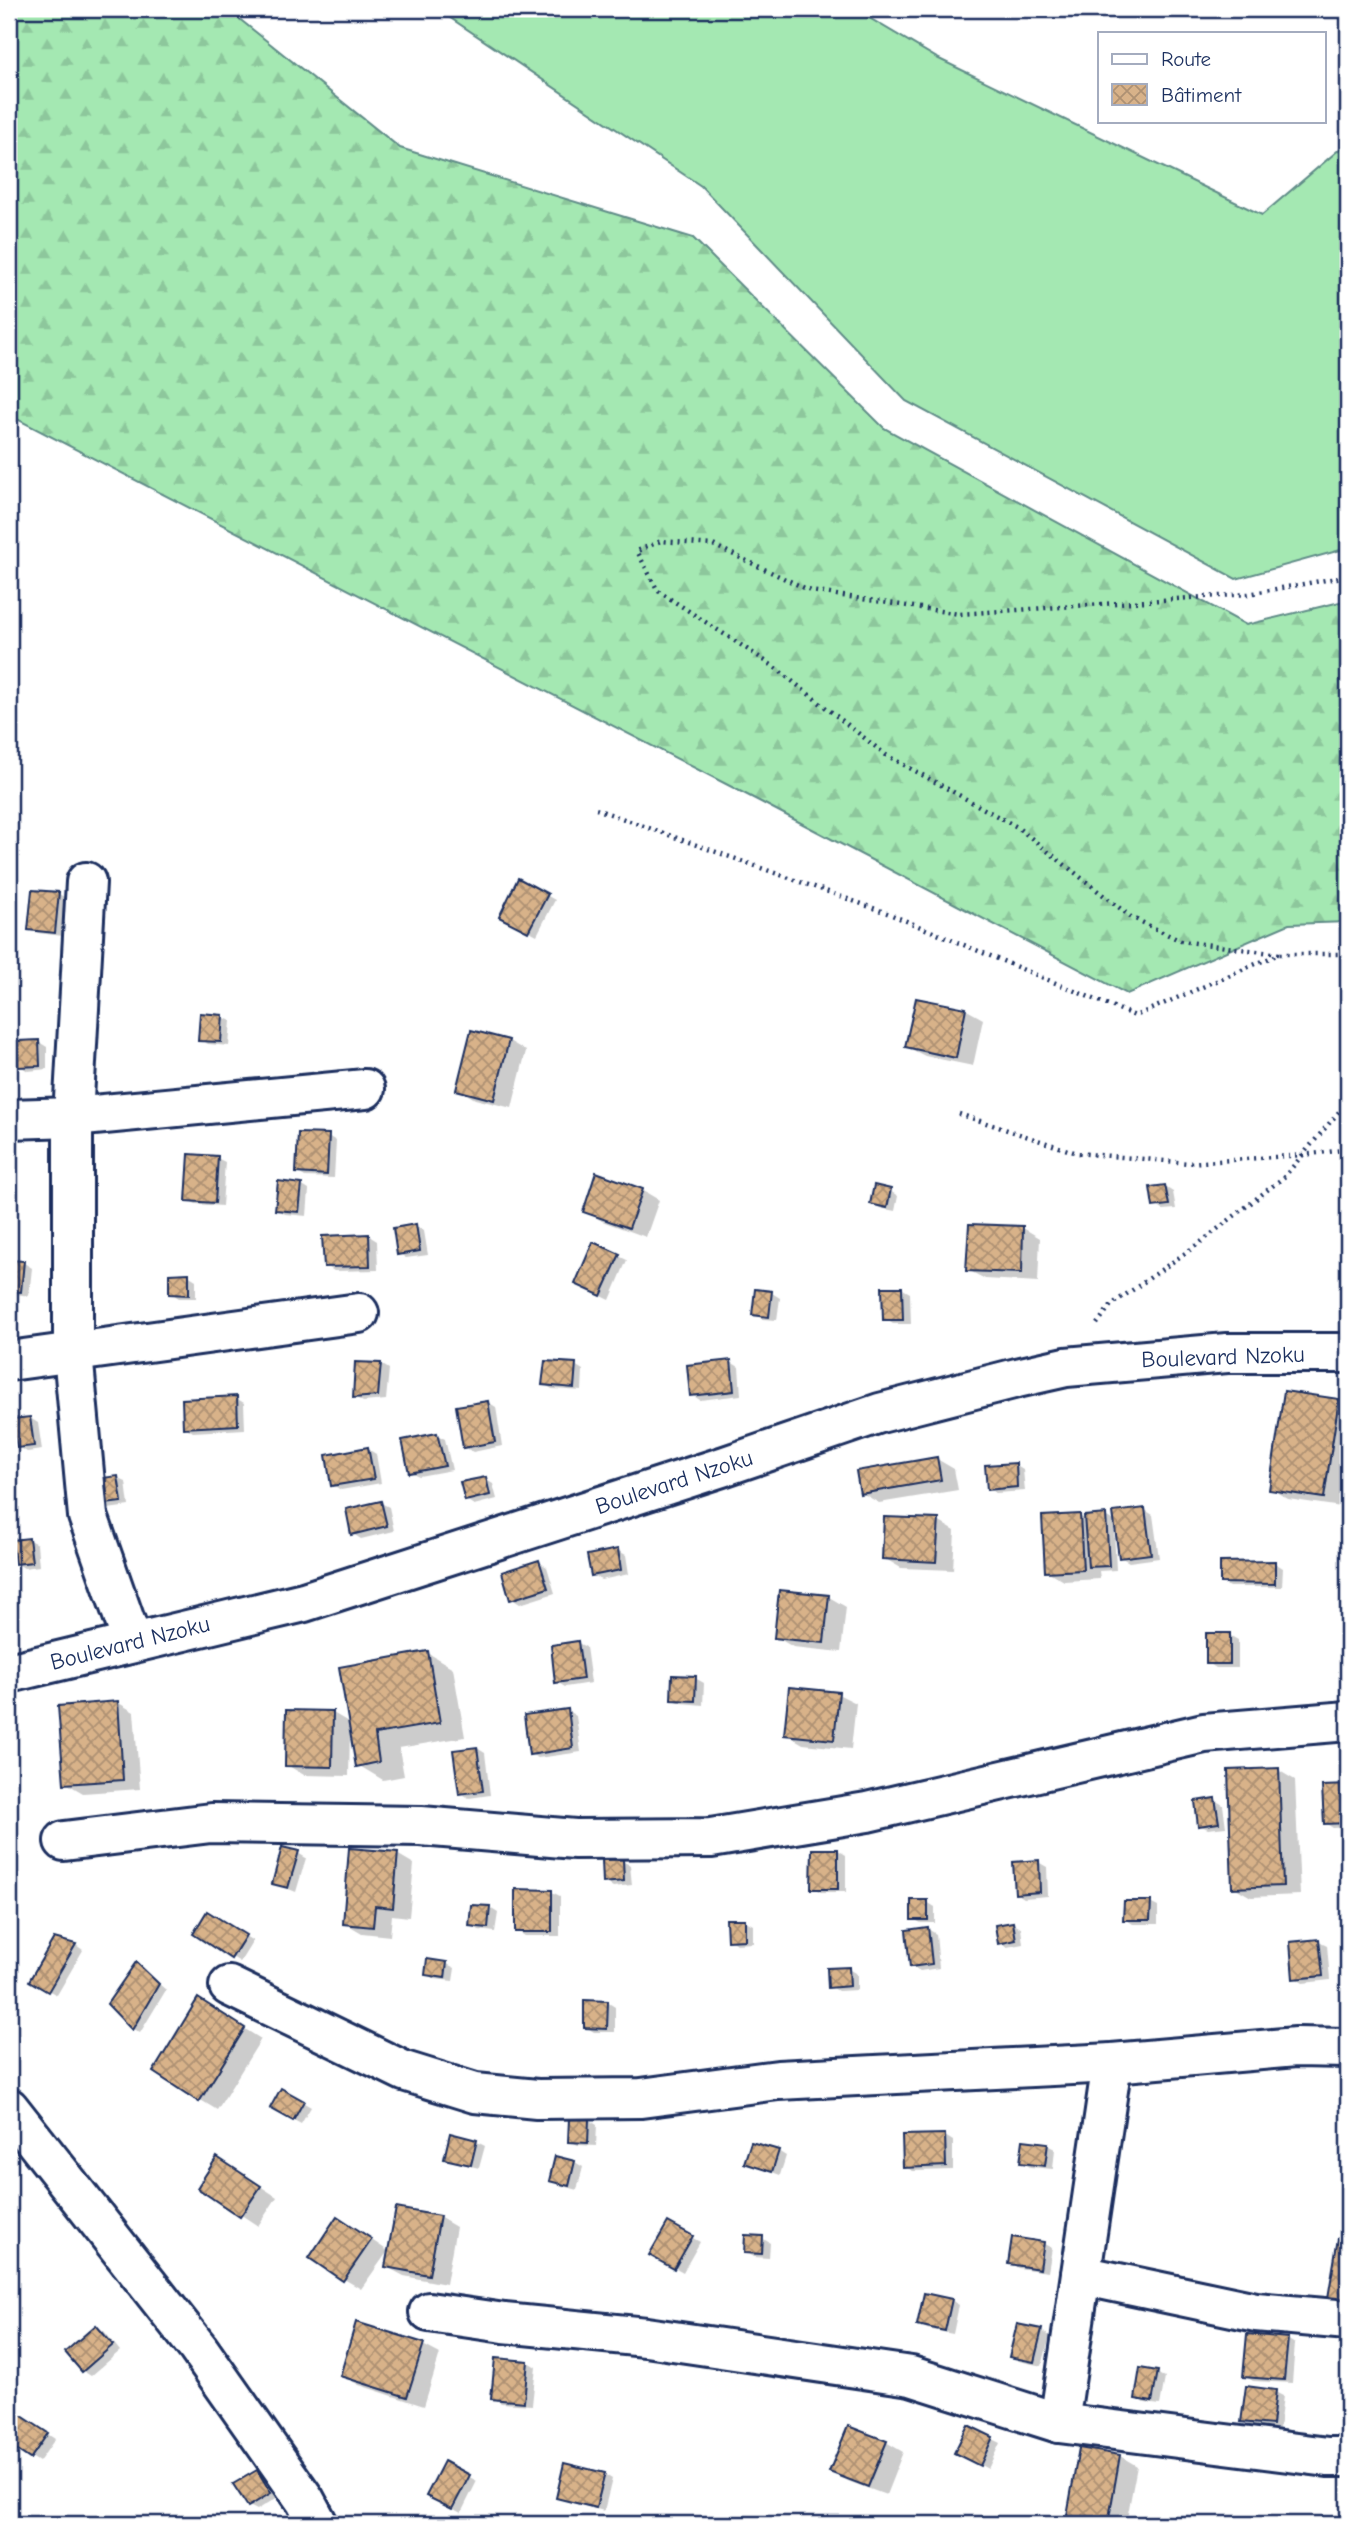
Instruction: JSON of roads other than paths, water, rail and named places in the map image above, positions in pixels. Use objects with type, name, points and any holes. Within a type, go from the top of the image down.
[{"type":"street","points":[[86,882],[73,1117],[74,1353],[89,1516],[132,1641]]},
{"type":"street","points":[[9,1119],[73,1117],[365,1089]]},
{"type":"street","points":[[9,1361],[359,1313]]},
{"type":"street","name":"Boulevard Nzoku","points":[[9,1672],[304,1602],[725,1466],[880,1412],[1066,1367],[1227,1353],[1348,1353]]},
{"type":"street","points":[[64,1841],[211,1823],[421,1826],[575,1839],[711,1838],[867,1812],[1204,1733],[1348,1721]]},
{"type":"street","points":[[229,1986],[404,2071],[474,2093],[537,2099],[641,2098],[778,2080],[1112,2063],[1296,2047],[1348,2048]]},
{"type":"street","points":[[1059,2423],[1112,2063]]},
{"type":"street","points":[[9,2108],[198,2348],[305,2500],[318,2524]]},
{"type":"street","points":[[1081,2275],[1256,2312],[1348,2320]]},
{"type":"street","points":[[429,2312],[504,2323],[646,2337],[911,2376],[1059,2423],[1328,2457],[1348,2457]]}]
